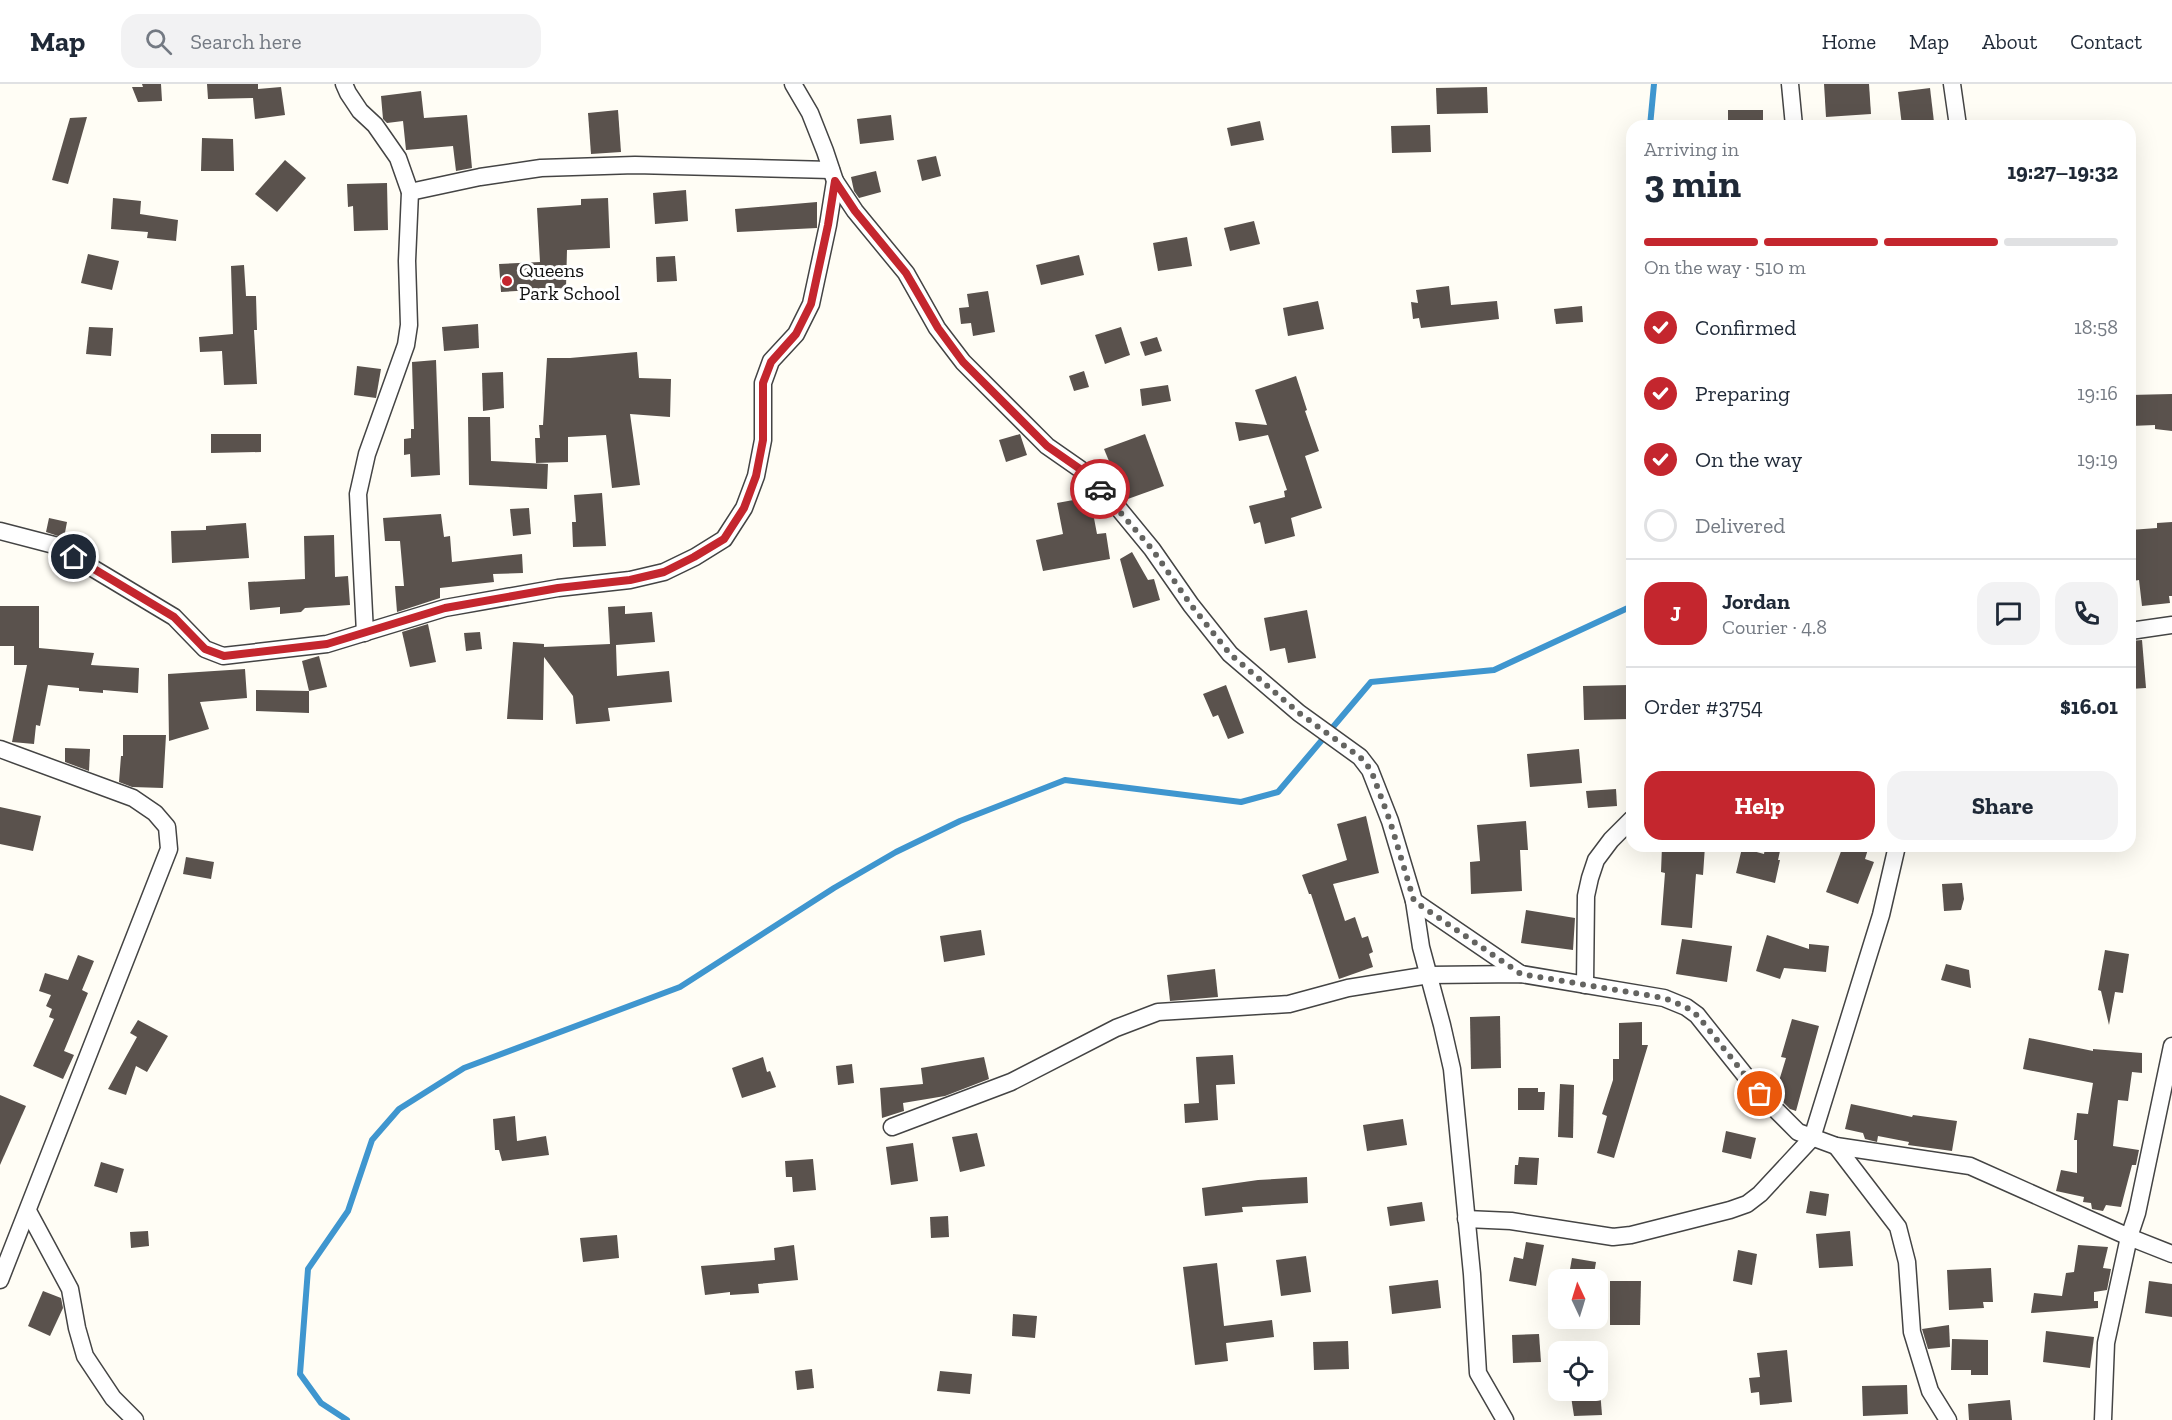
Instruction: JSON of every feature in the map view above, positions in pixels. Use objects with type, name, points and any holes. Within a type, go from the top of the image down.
[{"type":"street","points":[[344,84],[360,111],[375,125],[398,158],[410,192],[407,261],[409,325],[406,345],[402,362],[367,454],[358,494],[365,633]]},
{"type":"street","points":[[793,84],[810,112],[833,175],[855,211],[906,273],[938,328],[963,362],[1047,446],[1080,469],[1110,498],[1152,549],[1191,605],[1230,654],[1299,713],[1360,757],[1371,770],[1414,901],[1421,947],[1452,1069],[1478,1373],[1505,1420]]},
{"type":"street","points":[[1790,84],[1793,120]]},
{"type":"street","points":[[1952,84],[1957,120]]},
{"type":"street","points":[[410,192],[480,177],[541,168],[635,165],[833,175]]},
{"type":"street","points":[[0,531],[54,545],[174,617],[205,649],[224,656],[327,644],[445,608],[558,588],[630,580],[664,572],[724,539],[744,508],[756,476],[763,440],[763,383],[771,362],[796,334],[811,304],[828,225],[833,175]]},
{"type":"street","points":[[2136,630],[2172,625]]},
{"type":"street","points":[[0,749],[133,798],[155,813],[167,826],[169,849],[0,1280]]},
{"type":"street","points":[[1585,985],[1586,896],[1590,878],[1596,860],[1626,825]]},
{"type":"street","points":[[1466,1219],[1511,1221],[1613,1237],[1631,1235],[1710,1216],[1747,1204],[1760,1194],[1812,1138],[1881,915],[1896,852]]},
{"type":"street","points":[[1414,901],[1521,974]]},
{"type":"street","points":[[892,1127],[1011,1082],[1116,1028],[1158,1012],[1289,1004],[1348,988],[1429,975],[1521,974],[1664,998],[1686,1007],[1698,1016],[1760,1094],[1798,1132],[1836,1146],[1970,1166],[2172,1254]]},
{"type":"street","points":[[2103,1420],[2106,1343],[2129,1237],[2137,1213],[2172,1046]]},
{"type":"street","points":[[1836,1146],[1898,1227],[1907,1262],[1912,1332],[1930,1391],[1947,1420]]},
{"type":"street","points":[[28,1211],[70,1289],[85,1356],[113,1398],[135,1420]]},
{"type":"building","points":[[142,84],[161,84],[162,101],[138,102],[132,87],[143,87]]},
{"type":"building","points":[[207,84],[258,84],[258,89],[281,87],[285,115],[255,119],[253,98],[208,99]]},
{"type":"building","points":[[1824,84],[1869,84],[1871,114],[1826,117]]},
{"type":"building","points":[[1487,87],[1488,113],[1437,114],[1436,88]]},
{"type":"building","points":[[1930,88],[1934,120],[1901,120],[1898,92]]},
{"type":"building","points":[[421,91],[424,118],[467,115],[472,168],[456,171],[453,146],[406,150],[403,121],[387,123],[383,119],[381,96]]},
{"type":"building","points":[[618,110],[621,152],[591,154],[588,113]]},
{"type":"building","points":[[1728,110],[1763,110],[1763,120],[1728,120]]},
{"type":"building","points":[[891,115],[894,140],[860,144],[857,119]]},
{"type":"building","points":[[87,117],[68,184],[52,180],[70,118]]},
{"type":"building","points":[[1260,121],[1264,140],[1231,146],[1227,128]]},
{"type":"building","points":[[1430,125],[1431,152],[1392,153],[1391,126]]},
{"type":"building","points":[[202,138],[233,139],[234,171],[201,171]]},
{"type":"building","points":[[936,156],[941,176],[922,181],[917,160]]},
{"type":"building","points":[[285,160],[306,178],[277,212],[255,194]]},
{"type":"building","points":[[876,171],[881,192],[859,198],[854,191],[851,177]]},
{"type":"building","points":[[387,183],[388,230],[354,231],[353,206],[348,207],[347,184]]},
{"type":"building","points":[[686,190],[688,221],[655,224],[653,193]]},
{"type":"building","points":[[113,198],[141,201],[140,214],[178,220],[176,241],[147,238],[148,232],[111,229]]},
{"type":"building","points":[[608,198],[610,248],[567,250],[566,288],[501,292],[499,264],[540,262],[537,208],[581,205],[581,199]]},
{"type":"building","points":[[817,202],[817,228],[737,232],[735,209]]},
{"type":"building","points":[[1254,221],[1260,244],[1230,251],[1224,228]]},
{"type":"building","points":[[1187,237],[1192,266],[1158,271],[1153,243]]},
{"type":"building","points":[[88,254],[119,261],[112,290],[81,283]]},
{"type":"building","points":[[1079,255],[1084,275],[1041,285],[1036,265]]},
{"type":"building","points":[[675,256],[677,281],[657,282],[656,257]]},
{"type":"building","points":[[244,265],[246,296],[256,296],[257,330],[254,330],[257,384],[224,385],[222,351],[200,352],[199,337],[233,334],[231,266]]},
{"type":"building","points":[[1449,286],[1451,305],[1497,301],[1499,319],[1421,328],[1419,318],[1413,319],[1411,302],[1418,303],[1416,290]]},
{"type":"building","points":[[988,291],[995,332],[973,336],[971,323],[961,324],[959,308],[969,307],[967,294]]},
{"type":"building","points":[[1318,301],[1324,329],[1288,336],[1283,308]]},
{"type":"building","points":[[1582,306],[1583,322],[1556,324],[1554,309]]},
{"type":"building","points":[[478,324],[479,348],[444,351],[442,327]]},
{"type":"building","points":[[89,327],[113,328],[111,356],[86,354]]},
{"type":"building","points":[[1121,327],[1130,355],[1105,364],[1095,335]]},
{"type":"building","points":[[1157,337],[1162,351],[1145,356],[1140,342]]},
{"type":"building","points":[[637,352],[639,378],[671,379],[670,417],[630,414],[640,485],[612,488],[606,435],[568,437],[568,462],[536,463],[535,438],[540,438],[539,425],[543,425],[547,358]]},
{"type":"building","points":[[436,360],[440,475],[411,477],[410,454],[404,455],[404,439],[411,438],[411,429],[414,429],[412,362]]},
{"type":"building","points":[[357,366],[381,369],[376,398],[354,395]]},
{"type":"building","points":[[1084,371],[1089,387],[1074,391],[1069,376]]},
{"type":"building","points":[[503,372],[504,408],[483,411],[482,373]]},
{"type":"building","points":[[1296,376],[1319,451],[1305,456],[1322,508],[1291,518],[1295,536],[1265,544],[1260,522],[1254,524],[1249,506],[1285,497],[1284,491],[1287,490],[1268,435],[1239,441],[1235,422],[1267,425],[1255,390]]},
{"type":"building","points":[[1168,385],[1171,401],[1142,406],[1140,389]]},
{"type":"building","points":[[2172,394],[2172,431],[2155,429],[2155,425],[2136,426],[2136,395]]},
{"type":"building","points":[[468,417],[490,417],[491,461],[548,464],[547,489],[469,485]]},
{"type":"building","points":[[211,434],[261,434],[261,452],[211,453]]},
{"type":"building","points":[[1020,434],[1027,455],[1006,462],[999,440]]},
{"type":"building","points":[[1145,434],[1164,486],[1125,500],[1104,449]]},
{"type":"building","points":[[602,493],[606,546],[573,547],[572,522],[576,522],[574,495]]},
{"type":"building","points":[[1090,497],[1097,534],[1106,533],[1110,559],[1043,571],[1036,540],[1063,534],[1057,503]]},
{"type":"building","points":[[529,508],[531,534],[513,536],[510,509]]},
{"type":"building","points":[[441,514],[444,537],[450,536],[452,562],[522,554],[523,573],[493,574],[494,582],[440,588],[440,598],[397,612],[395,586],[404,586],[400,541],[385,541],[383,518]]},
{"type":"building","points":[[49,518],[67,522],[64,538],[46,532]]},
{"type":"building","points":[[2172,522],[2172,596],[2169,596],[2170,603],[2142,606],[2139,580],[2136,580],[2136,530],[2157,528],[2157,523]]},
{"type":"building","points":[[246,523],[249,558],[172,563],[171,531],[206,530],[206,526]]},
{"type":"building","points":[[334,535],[335,577],[348,576],[350,605],[305,608],[301,612],[280,614],[280,607],[250,610],[248,582],[305,579],[304,536]]},
{"type":"building","points":[[1132,552],[1148,580],[1154,579],[1160,600],[1133,608],[1120,559]]},
{"type":"building","points":[[0,606],[39,606],[39,648],[94,653],[91,665],[139,668],[138,693],[103,690],[103,693],[79,691],[79,688],[48,685],[40,726],[36,725],[34,744],[12,742],[27,665],[14,665],[14,646],[0,646]]},
{"type":"building","points":[[625,606],[625,614],[652,612],[655,642],[616,645],[617,676],[669,671],[672,702],[608,708],[610,721],[576,724],[573,696],[544,657],[543,720],[507,719],[513,642],[544,644],[544,647],[610,644],[608,607]]},
{"type":"building","points":[[1307,610],[1316,658],[1288,663],[1285,648],[1270,651],[1264,618]]},
{"type":"building","points":[[428,624],[436,662],[410,667],[402,632]]},
{"type":"building","points":[[480,632],[482,649],[466,651],[464,633]]},
{"type":"building","points":[[2136,640],[2142,640],[2146,688],[2136,689]]},
{"type":"building","points":[[319,656],[327,687],[309,691],[302,661]]},
{"type":"building","points":[[245,669],[247,698],[200,702],[209,729],[169,741],[168,674]]},
{"type":"building","points":[[1226,685],[1244,733],[1228,739],[1218,715],[1213,717],[1203,694]]},
{"type":"building","points":[[1626,685],[1626,719],[1584,720],[1583,686]]},
{"type":"building","points":[[256,690],[309,691],[309,713],[256,711]]},
{"type":"building","points":[[123,735],[166,735],[163,788],[132,787],[119,782]]},
{"type":"building","points":[[65,748],[90,749],[89,771],[65,762]]},
{"type":"building","points":[[1579,749],[1582,783],[1530,787],[1527,754]]},
{"type":"building","points":[[1616,789],[1617,806],[1588,808],[1586,791]]},
{"type":"building","points":[[0,807],[41,816],[33,851],[0,844]]},
{"type":"building","points":[[1366,816],[1379,873],[1333,884],[1345,921],[1355,917],[1362,938],[1368,936],[1373,952],[1369,954],[1373,967],[1339,979],[1311,894],[1309,894],[1302,875],[1347,860],[1337,824]]},
{"type":"building","points":[[1526,821],[1528,850],[1520,850],[1522,891],[1471,894],[1470,862],[1480,861],[1477,825]]},
{"type":"building","points":[[1662,852],[1705,852],[1703,875],[1696,874],[1692,928],[1661,925],[1665,873],[1661,872]]},
{"type":"building","points":[[1741,852],[1764,854],[1764,852],[1780,852],[1775,883],[1736,873]]},
{"type":"building","points":[[1841,852],[1867,852],[1865,859],[1874,862],[1858,904],[1826,892]]},
{"type":"building","points":[[186,857],[214,862],[211,879],[183,874]]},
{"type":"building","points":[[1962,883],[1964,899],[1961,910],[1944,911],[1942,884]]},
{"type":"building","points":[[1526,910],[1575,918],[1573,950],[1521,943]]},
{"type":"building","points":[[981,930],[985,955],[944,962],[940,936]]},
{"type":"building","points":[[1767,935],[1809,949],[1809,944],[1829,946],[1826,972],[1784,968],[1780,979],[1756,971]]},
{"type":"building","points":[[1682,939],[1732,946],[1727,982],[1676,974]]},
{"type":"building","points":[[2105,950],[2129,954],[2123,993],[2115,992],[2109,1025],[2101,991],[2098,990]]},
{"type":"building","points":[[78,955],[94,961],[82,990],[88,993],[64,1051],[74,1055],[63,1079],[33,1066],[54,1019],[49,1017],[52,1009],[46,1006],[51,995],[39,991],[45,973],[68,980]]},
{"type":"building","points":[[1946,964],[1969,970],[1971,988],[1941,980]]},
{"type":"building","points":[[1215,969],[1218,997],[1170,1001],[1167,975]]},
{"type":"building","points":[[1500,1016],[1501,1068],[1471,1069],[1470,1017]]},
{"type":"building","points":[[1792,1019],[1819,1026],[1796,1111],[1790,1109],[1775,1094],[1786,1058],[1781,1057]]},
{"type":"building","points":[[138,1020],[168,1036],[147,1072],[136,1066],[126,1095],[108,1089],[137,1037],[130,1033]]},
{"type":"building","points":[[1642,1022],[1642,1045],[1648,1045],[1614,1158],[1597,1153],[1607,1116],[1602,1114],[1613,1080],[1613,1059],[1619,1059],[1619,1023]]},
{"type":"building","points":[[2029,1038],[2093,1051],[2093,1049],[2142,1053],[2142,1073],[2132,1072],[2128,1101],[2118,1100],[2113,1146],[2139,1150],[2136,1165],[2132,1165],[2121,1207],[2106,1205],[2103,1211],[2092,1209],[2091,1203],[2083,1202],[2084,1197],[2056,1191],[2061,1170],[2077,1173],[2077,1140],[2074,1140],[2077,1113],[2088,1114],[2093,1083],[2023,1069]]},
{"type":"building","points":[[1233,1055],[1235,1084],[1216,1085],[1218,1120],[1185,1123],[1184,1104],[1199,1103],[1196,1057]]},
{"type":"building","points":[[763,1057],[767,1072],[770,1071],[776,1087],[742,1098],[732,1068]]},
{"type":"building","points":[[984,1057],[989,1079],[945,1096],[903,1103],[904,1111],[882,1118],[880,1088],[923,1084],[921,1068]]},
{"type":"building","points":[[852,1064],[854,1083],[838,1085],[836,1066]]},
{"type":"building","points":[[1560,1084],[1574,1085],[1573,1138],[1558,1137]]},
{"type":"building","points":[[1518,1088],[1538,1088],[1538,1092],[1545,1092],[1544,1110],[1518,1110]]},
{"type":"building","points":[[0,1095],[26,1106],[0,1165]]},
{"type":"building","points":[[1851,1104],[1912,1117],[1913,1115],[1957,1121],[1952,1151],[1908,1145],[1909,1142],[1878,1136],[1877,1142],[1865,1139],[1863,1133],[1845,1129]]},
{"type":"building","points":[[515,1116],[517,1141],[546,1136],[549,1155],[502,1161],[499,1150],[495,1150],[493,1119]]},
{"type":"building","points":[[1403,1119],[1407,1145],[1367,1151],[1363,1125]]},
{"type":"building","points":[[1726,1131],[1756,1138],[1751,1159],[1722,1152]]},
{"type":"building","points":[[977,1133],[985,1166],[960,1172],[952,1137]]},
{"type":"building","points":[[913,1143],[918,1181],[891,1185],[886,1147]]},
{"type":"building","points":[[1519,1157],[1539,1158],[1537,1185],[1514,1184],[1515,1165],[1518,1165]]},
{"type":"building","points":[[813,1159],[816,1190],[793,1192],[792,1177],[786,1177],[785,1161]]},
{"type":"building","points":[[101,1162],[124,1169],[117,1193],[94,1186]]},
{"type":"building","points":[[1307,1177],[1308,1203],[1242,1207],[1243,1212],[1205,1216],[1202,1188],[1258,1180]]},
{"type":"building","points":[[1810,1191],[1829,1194],[1826,1216],[1806,1213]]},
{"type":"building","points":[[1422,1202],[1425,1221],[1390,1226],[1387,1207]]},
{"type":"building","points":[[948,1216],[949,1237],[931,1238],[930,1217]]},
{"type":"building","points":[[148,1231],[149,1246],[131,1248],[130,1232]]},
{"type":"building","points":[[1850,1231],[1853,1266],[1819,1268],[1816,1234]]},
{"type":"building","points":[[617,1235],[619,1258],[583,1262],[580,1238]]},
{"type":"building","points":[[1526,1242],[1544,1245],[1536,1286],[1509,1281],[1514,1257],[1523,1259]]},
{"type":"building","points":[[794,1245],[798,1280],[758,1284],[759,1293],[730,1295],[730,1292],[705,1295],[701,1266],[775,1260],[774,1248]]},
{"type":"building","points":[[2078,1245],[2108,1247],[2103,1268],[2111,1269],[2107,1290],[2094,1292],[2094,1301],[2098,1301],[2098,1308],[2031,1313],[2034,1293],[2062,1296],[2066,1273],[2074,1272]]},
{"type":"building","points":[[1738,1250],[1757,1254],[1752,1285],[1733,1281]]},
{"type":"building","points":[[1306,1256],[1311,1292],[1281,1296],[1276,1260]]},
{"type":"building","points":[[1572,1258],[1596,1262],[1595,1269],[1570,1269]]},
{"type":"building","points":[[1217,1263],[1224,1326],[1272,1320],[1274,1337],[1226,1343],[1228,1361],[1195,1365],[1183,1267]]},
{"type":"building","points":[[1991,1268],[1993,1302],[1983,1302],[1984,1308],[1949,1310],[1947,1270]]},
{"type":"building","points":[[1438,1280],[1441,1308],[1392,1314],[1389,1286]]},
{"type":"building","points":[[1610,1281],[1641,1281],[1640,1325],[1610,1325]]},
{"type":"building","points":[[2149,1281],[2172,1284],[2172,1317],[2145,1313]]},
{"type":"building","points":[[43,1291],[61,1298],[63,1308],[50,1336],[28,1326]]},
{"type":"building","points":[[1013,1314],[1037,1316],[1035,1338],[1012,1336]]},
{"type":"building","points":[[1949,1325],[1950,1347],[1928,1349],[1922,1329]]},
{"type":"building","points":[[2046,1331],[2094,1337],[2090,1368],[2043,1362]]},
{"type":"building","points":[[1539,1334],[1541,1362],[1513,1363],[1512,1335]]},
{"type":"building","points":[[1952,1339],[1988,1340],[1988,1375],[1971,1375],[1971,1370],[1951,1370]]},
{"type":"building","points":[[1348,1341],[1349,1369],[1314,1370],[1313,1342]]},
{"type":"building","points":[[1787,1350],[1792,1402],[1760,1405],[1759,1392],[1751,1393],[1749,1378],[1760,1377],[1757,1353]]},
{"type":"building","points":[[812,1369],[814,1388],[797,1390],[795,1371]]},
{"type":"building","points":[[940,1371],[972,1374],[970,1394],[937,1391]]},
{"type":"building","points":[[1907,1385],[1908,1414],[1863,1416],[1862,1386]]},
{"type":"building","points":[[2010,1400],[2012,1420],[1969,1420],[1968,1404]]},
{"type":"building","points":[[1572,1401],[1601,1401],[1602,1415],[1574,1416]]},
{"type":"waterway","points":[[1651,120],[1654,84]]},
{"type":"waterway","points":[[347,1420],[321,1403],[300,1374],[308,1269],[348,1211],[372,1140],[399,1109],[464,1068],[680,987],[834,888],[896,852],[960,821],[1065,780],[1241,802],[1278,792],[1371,682],[1494,670],[1626,609]]},
{"type":"way so far","points":[[1100,489],[1152,549],[1191,605],[1230,654],[1299,713],[1360,757],[1371,770],[1390,821],[1414,901],[1521,974],[1664,998],[1686,1007],[1698,1016],[1760,1094]]},
{"type":"place","name":"Queens Park School","points":[[507,281]]},
{"type":"route","points":[[74,557],[174,617],[205,649],[224,656],[327,644],[445,608],[558,588],[630,580],[664,572],[724,539],[744,508],[756,476],[763,440],[763,383],[771,362],[796,334],[811,304],[835,181],[855,211],[906,273],[938,328],[963,362],[1047,446],[1080,469],[1100,489]]}]
